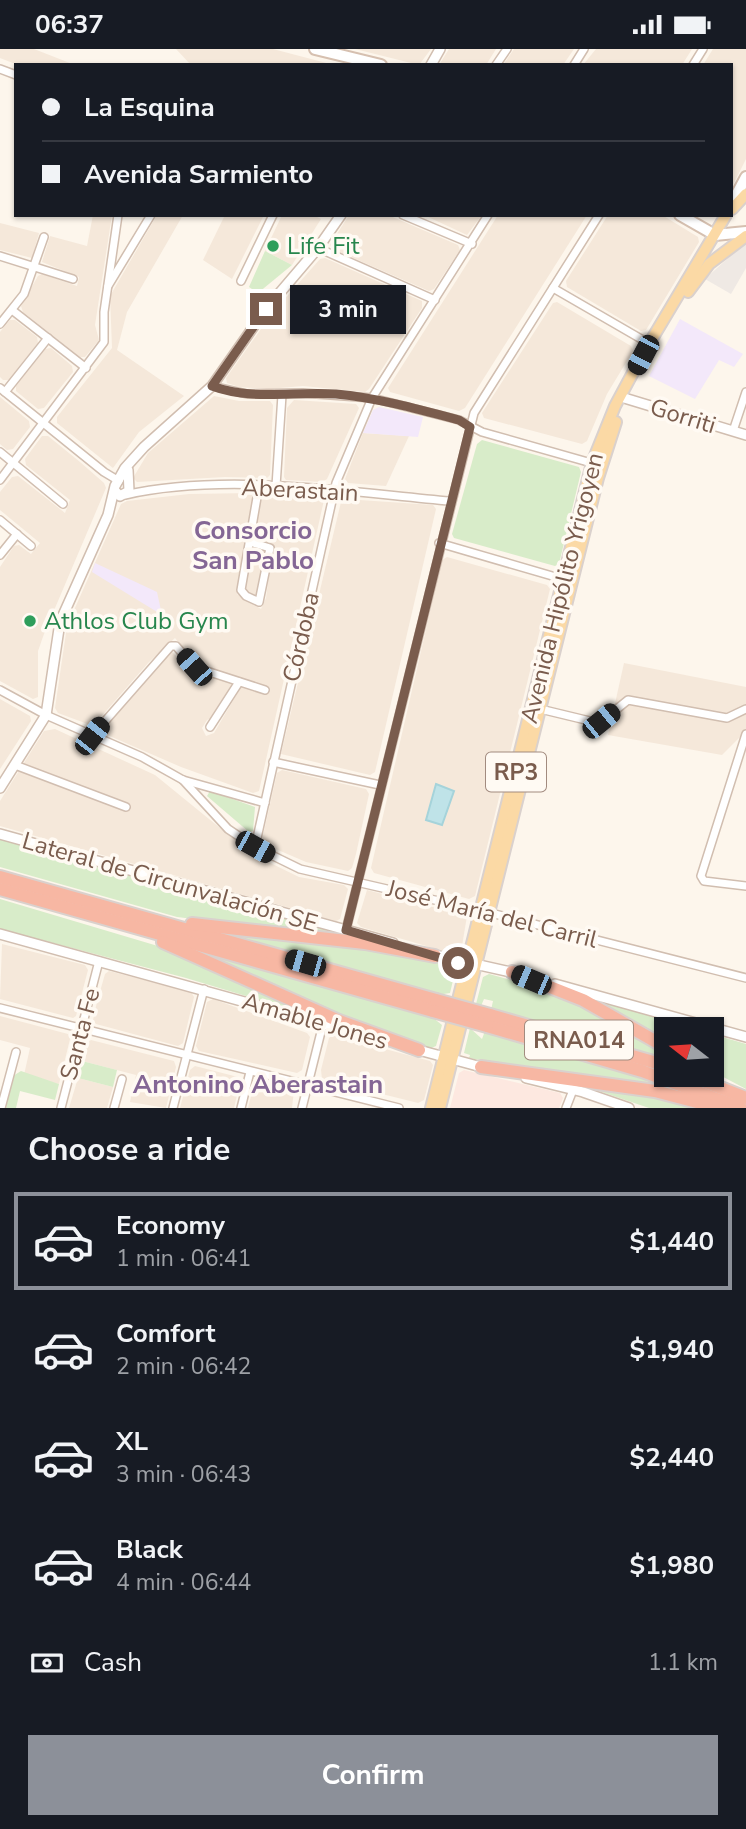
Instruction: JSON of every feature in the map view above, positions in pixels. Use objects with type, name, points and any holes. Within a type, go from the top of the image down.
[{"type":"highway","name":"RNA014","points":[[0,875],[435,1005],[654,1063]]},
{"type":"highway","name":"RNA014","points":[[0,891],[435,1005]]},
{"type":"highway","points":[[125,913],[218,928],[376,944],[435,956]]},
{"type":"highway","points":[[108,919],[339,1021],[419,1050]]},
{"type":"highway","points":[[512,972],[583,1000],[654,1041]]},
{"type":"highway","name":"RNA014","points":[[488,1020],[652,1074],[741,1108]]},
{"type":"highway","points":[[481,1067],[645,1089],[720,1108]]},
{"type":"highway","points":[[724,1083],[746,1096]]},
{"type":"highway","points":[[721,1087],[746,1096]]},
{"type":"main road","points":[[315,49],[372,63]]},
{"type":"main road","points":[[733,201],[746,177]]},
{"type":"main road","points":[[733,208],[746,194]]},
{"type":"main road","points":[[690,217],[719,223],[746,234]]},
{"type":"main road","name":"Avenida Hipólito Yrigoyen","points":[[431,1108],[448,1058],[487,912],[596,464],[624,398],[719,223]]},
{"type":"main road","name":"Avenida Hipólito Yrigoyen","points":[[652,346],[699,276],[746,234]]},
{"type":"main road","name":"Avenida Hipólito Yrigoyen","points":[[440,1108],[448,1058]]},
{"type":"street","points":[[0,480],[104,342],[107,286],[118,217]]},
{"type":"street","points":[[107,286],[150,217]]},
{"type":"street","points":[[241,281],[272,217]]},
{"type":"street","points":[[0,788],[46,715],[56,634],[133,459],[212,386],[266,309],[318,249],[337,217]]},
{"type":"street","name":"Córdoba","points":[[255,847],[334,491],[372,398],[487,217]]},
{"type":"street","points":[[346,930],[439,543],[474,412],[598,217]]},
{"type":"street","points":[[417,218],[472,244]]},
{"type":"street","points":[[0,324],[24,294],[44,237]]},
{"type":"street","points":[[318,249],[435,300]]},
{"type":"street","points":[[0,256],[36,265],[73,279]]},
{"type":"street","points":[[553,288],[652,346]]},
{"type":"street","points":[[12,310],[86,368]]},
{"type":"street","points":[[48,338],[2,390],[122,487]]},
{"type":"street","points":[[212,386],[229,392],[282,395],[303,393],[372,398],[459,420],[470,427],[596,464]]},
{"type":"street","points":[[733,431],[746,393]]},
{"type":"street","points":[[276,486],[282,395]]},
{"type":"street","name":"Gorriti","points":[[624,398],[746,435]]},
{"type":"street","points":[[0,452],[63,504]]},
{"type":"street","points":[[250,542],[270,548],[259,602],[246,596],[241,590],[259,486]]},
{"type":"street","name":"Aberastain","points":[[122,487],[150,491],[276,486],[450,501]]},
{"type":"street","points":[[0,520],[32,546]]},
{"type":"street","points":[[0,555],[17,534]]},
{"type":"street","points":[[439,543],[568,581]]},
{"type":"street","points":[[92,736],[171,646],[176,646],[194,667],[265,689]]},
{"type":"street","points":[[210,727],[239,681]]},
{"type":"street","points":[[0,690],[46,715],[142,757],[183,780],[265,803]]},
{"type":"street","points":[[536,708],[594,722],[601,721],[628,700],[727,718],[746,709]]},
{"type":"street","points":[[746,734],[701,876],[704,881],[746,886]]},
{"type":"street","points":[[273,762],[380,785]]},
{"type":"street","points":[[15,765],[127,807]]},
{"type":"street","name":"José María del Carril","points":[[183,780],[228,829],[255,847],[300,869],[487,912],[746,978]]},
{"type":"street","name":"Lateral de Circunvalación SE","points":[[0,834],[435,956],[512,972],[746,1037]]},
{"type":"street","name":"Amable Jones","points":[[0,934],[573,1090],[629,1108]]},
{"type":"street","name":"Santa Fe","points":[[61,1108],[99,961]]},
{"type":"street","points":[[173,1108],[204,989]]},
{"type":"street","points":[[0,1008],[399,1108]]},
{"type":"street","points":[[302,1108],[323,1024]]},
{"type":"street","points":[[1,1108],[16,1052]]},
{"type":"street","points":[[241,1108],[250,1072]]},
{"type":"street","points":[[114,1108],[122,1079]]},
{"type":"street","points":[[566,1108],[573,1090]]},
{"type":"shaded area","points":[[0,49],[34,49],[70,63],[14,63],[0,58]]},
{"type":"shaded area","points":[[176,49],[273,49],[326,63],[189,63]]},
{"type":"shaded area","points":[[355,49],[431,49],[420,63]]},
{"type":"shaded area","points":[[449,49],[496,49],[487,63],[440,63]]},
{"type":"shaded area","points":[[514,49],[574,49],[564,63],[504,63]]},
{"type":"shaded area","points":[[596,49],[692,49],[683,63],[585,63]]},
{"type":"shaded area","points":[[713,49],[746,49],[746,159],[733,185],[733,63],[704,63]]},
{"type":"shaded area","points":[[93,217],[112,217],[95,325],[99,340],[85,357],[80,357],[23,312],[21,306],[38,276],[42,274],[77,286],[79,277],[42,262],[50,236],[87,246]]},
{"type":"shaded area","points":[[156,217],[182,217],[127,312],[117,350],[184,396],[139,432],[113,468],[57,423],[57,417],[112,348],[110,296]]},
{"type":"shaded area","points":[[224,217],[263,217],[232,279],[203,260]]},
{"type":"shaded area","points":[[281,217],[321,219],[292,265],[265,251]]},
{"type":"shaded area","points":[[348,217],[393,217],[458,245],[460,250],[434,289],[429,291],[335,250],[330,245]]},
{"type":"shaded area","points":[[428,217],[480,217],[467,235]]},
{"type":"shaded area","points":[[497,217],[586,217],[465,408],[459,411],[390,392],[388,388]]},
{"type":"shaded area","points":[[607,217],[665,217],[698,237],[699,242],[646,330],[641,331],[567,287],[566,281]]},
{"type":"shaded area","points":[[0,223],[39,233],[32,258],[0,250]]},
{"type":"shaded area","points":[[746,242],[746,268],[731,294],[705,279]]},
{"type":"shaded area","points":[[325,258],[422,301],[422,308],[369,389],[365,392],[303,386],[267,389],[239,387],[227,383],[226,378],[273,312],[320,259]]},
{"type":"shaded area","points":[[557,302],[631,346],[633,351],[607,394],[587,441],[582,444],[484,418],[482,413],[553,303]]},
{"type":"shaded area","points":[[680,319],[743,354],[734,367],[719,360],[695,399],[649,376]]},
{"type":"shaded area","points":[[10,320],[15,320],[37,337],[38,343],[9,380],[3,380],[0,377],[0,332]]},
{"type":"shaded area","points":[[51,348],[72,366],[73,372],[44,408],[38,409],[16,391],[16,386],[45,349]]},
{"type":"shaded area","points":[[214,396],[239,401],[270,401],[273,405],[270,475],[267,478],[225,477],[137,482],[133,478],[148,453]]},
{"type":"shaded area","points":[[0,397],[29,421],[30,427],[13,449],[7,450],[0,444]]},
{"type":"shaded area","points":[[294,400],[356,404],[359,408],[327,479],[322,482],[286,480],[284,477],[287,408]]},
{"type":"shaded area","points":[[379,407],[423,417],[418,437],[363,433],[373,410]]},
{"type":"shaded area","points":[[363,433],[409,436],[386,486],[348,483],[345,479]]},
{"type":"shaded area","points":[[42,436],[48,436],[80,462],[104,483],[106,488],[38,651],[38,697],[33,699],[0,681],[0,567],[14,546],[19,545],[31,554],[40,543],[0,510],[0,492],[12,477],[18,476],[65,513],[70,500],[26,465],[25,459]]},
{"type":"shaded area","points":[[251,493],[254,496],[237,594],[261,609],[266,598],[273,545],[254,536],[260,496],[276,494],[324,500],[259,791],[253,793],[181,767],[105,734],[104,728],[170,650],[191,670],[231,682],[233,685],[214,717],[207,720],[202,728],[206,736],[214,733],[241,687],[246,685],[268,689],[197,665],[175,638],[149,662],[93,726],[58,713],[55,708],[67,626],[121,504],[189,494]]},
{"type":"shaded area","points":[[345,499],[433,505],[436,509],[375,772],[370,775],[281,754],[341,502]]},
{"type":"shaded area","points":[[254,546],[266,551],[259,596],[247,594],[244,590]]},
{"type":"shaded area","points":[[447,557],[547,585],[550,589],[475,896],[469,899],[374,873],[371,868],[442,560]]},
{"type":"shaded area","points":[[95,563],[157,592],[162,615],[92,572]]},
{"type":"shaded area","points":[[624,663],[746,687],[746,731],[722,755],[608,735]]},
{"type":"shaded area","points":[[0,699],[30,716],[31,721],[0,769]]},
{"type":"shaded area","points":[[55,729],[155,775],[252,854],[299,877],[344,885],[348,889],[340,919],[336,921],[0,826],[0,801],[44,731]]},
{"type":"shaded area","points":[[282,770],[366,789],[369,794],[356,854],[352,868],[348,871],[306,862],[264,844],[262,840],[277,773]]},
{"type":"shaded area","points":[[367,890],[467,916],[461,952],[457,955],[361,927],[357,923]]},
{"type":"shaded area","points":[[2,944],[85,965],[88,970],[76,1016],[73,1018],[0,999]]},
{"type":"shaded area","points":[[109,971],[191,992],[194,997],[183,1043],[178,1046],[96,1024],[93,1020],[97,1002],[105,974]]},
{"type":"shaded area","points":[[213,999],[307,1033],[310,1037],[302,1070],[297,1073],[199,1051],[196,1046],[207,1002]]},
{"type":"shaded area","points":[[0,1016],[68,1034],[70,1039],[59,1084],[24,1075],[30,1048],[0,1040]]},
{"type":"shaded area","points":[[333,1035],[430,1061],[433,1065],[424,1100],[418,1103],[322,1079],[321,1070],[329,1038]]},
{"type":"shaded area","points":[[91,1040],[174,1061],[176,1067],[166,1108],[130,1102],[136,1075],[82,1061],[87,1043]]},
{"type":"shaded area","points":[[195,1066],[238,1077],[240,1083],[234,1108],[180,1108],[190,1070]]},
{"type":"shaded area","points":[[464,1070],[560,1093],[563,1098],[559,1108],[450,1108],[459,1073]]},
{"type":"shaded area","points":[[78,1078],[113,1087],[107,1108],[69,1108]]},
{"type":"shaded area","points":[[259,1082],[294,1090],[292,1108],[248,1108],[254,1084]]},
{"type":"green space","points":[[265,251],[292,265],[258,293],[249,287]]},
{"type":"green space","points":[[482,440],[579,467],[581,472],[559,564],[555,566],[454,538],[452,534],[477,444]]},
{"type":"green space","points":[[210,791],[255,807],[253,831],[249,832],[207,796]]},
{"type":"green space","points":[[0,839],[362,939],[177,917],[0,867]]},
{"type":"green space","points":[[0,899],[178,952],[319,1018],[186,978],[0,929]]},
{"type":"green space","points":[[205,928],[408,953],[449,966],[448,969],[455,972],[450,993],[437,995]]},
{"type":"green space","points":[[198,951],[432,1017],[442,1025],[436,1046],[431,1048],[382,1034]]},
{"type":"green space","points":[[489,974],[567,995],[654,1044],[654,1057],[491,1010],[493,1001],[484,999],[481,1006],[476,1004],[483,977]]},
{"type":"green space","points":[[596,1000],[654,1017],[654,1035]]},
{"type":"green space","points":[[470,1028],[482,1039],[485,1031],[628,1072],[654,1081],[654,1087],[670,1087],[709,1101],[469,1058],[470,1055],[464,1053]]},
{"type":"green space","points":[[724,1038],[746,1044],[746,1089],[724,1077]]},
{"type":"green space","points":[[82,1061],[117,1070],[113,1087],[78,1078]]},
{"type":"green space","points":[[21,1071],[59,1084],[55,1100],[20,1091],[16,1108],[6,1108],[13,1076]]},
{"type":"green space","points":[[587,1087],[636,1092],[707,1108],[649,1108]]},
{"type":"water","points":[[436,784],[454,791],[442,825],[426,820]]},
{"type":"place","name":"Life Fit","points":[[273,246]]},
{"type":"place","name":"Athlos Club Gym","points":[[30,621]]},
{"type":"district","name":"Consorcio San Pablo","points":[[253,544]]},
{"type":"district","name":"Antonino Aberastain","points":[[258,1084]]},
{"type":"route","points":[[266,309],[212,386],[247,394],[335,394],[372,398],[459,420],[470,427],[439,543],[346,930],[458,963]]}]
